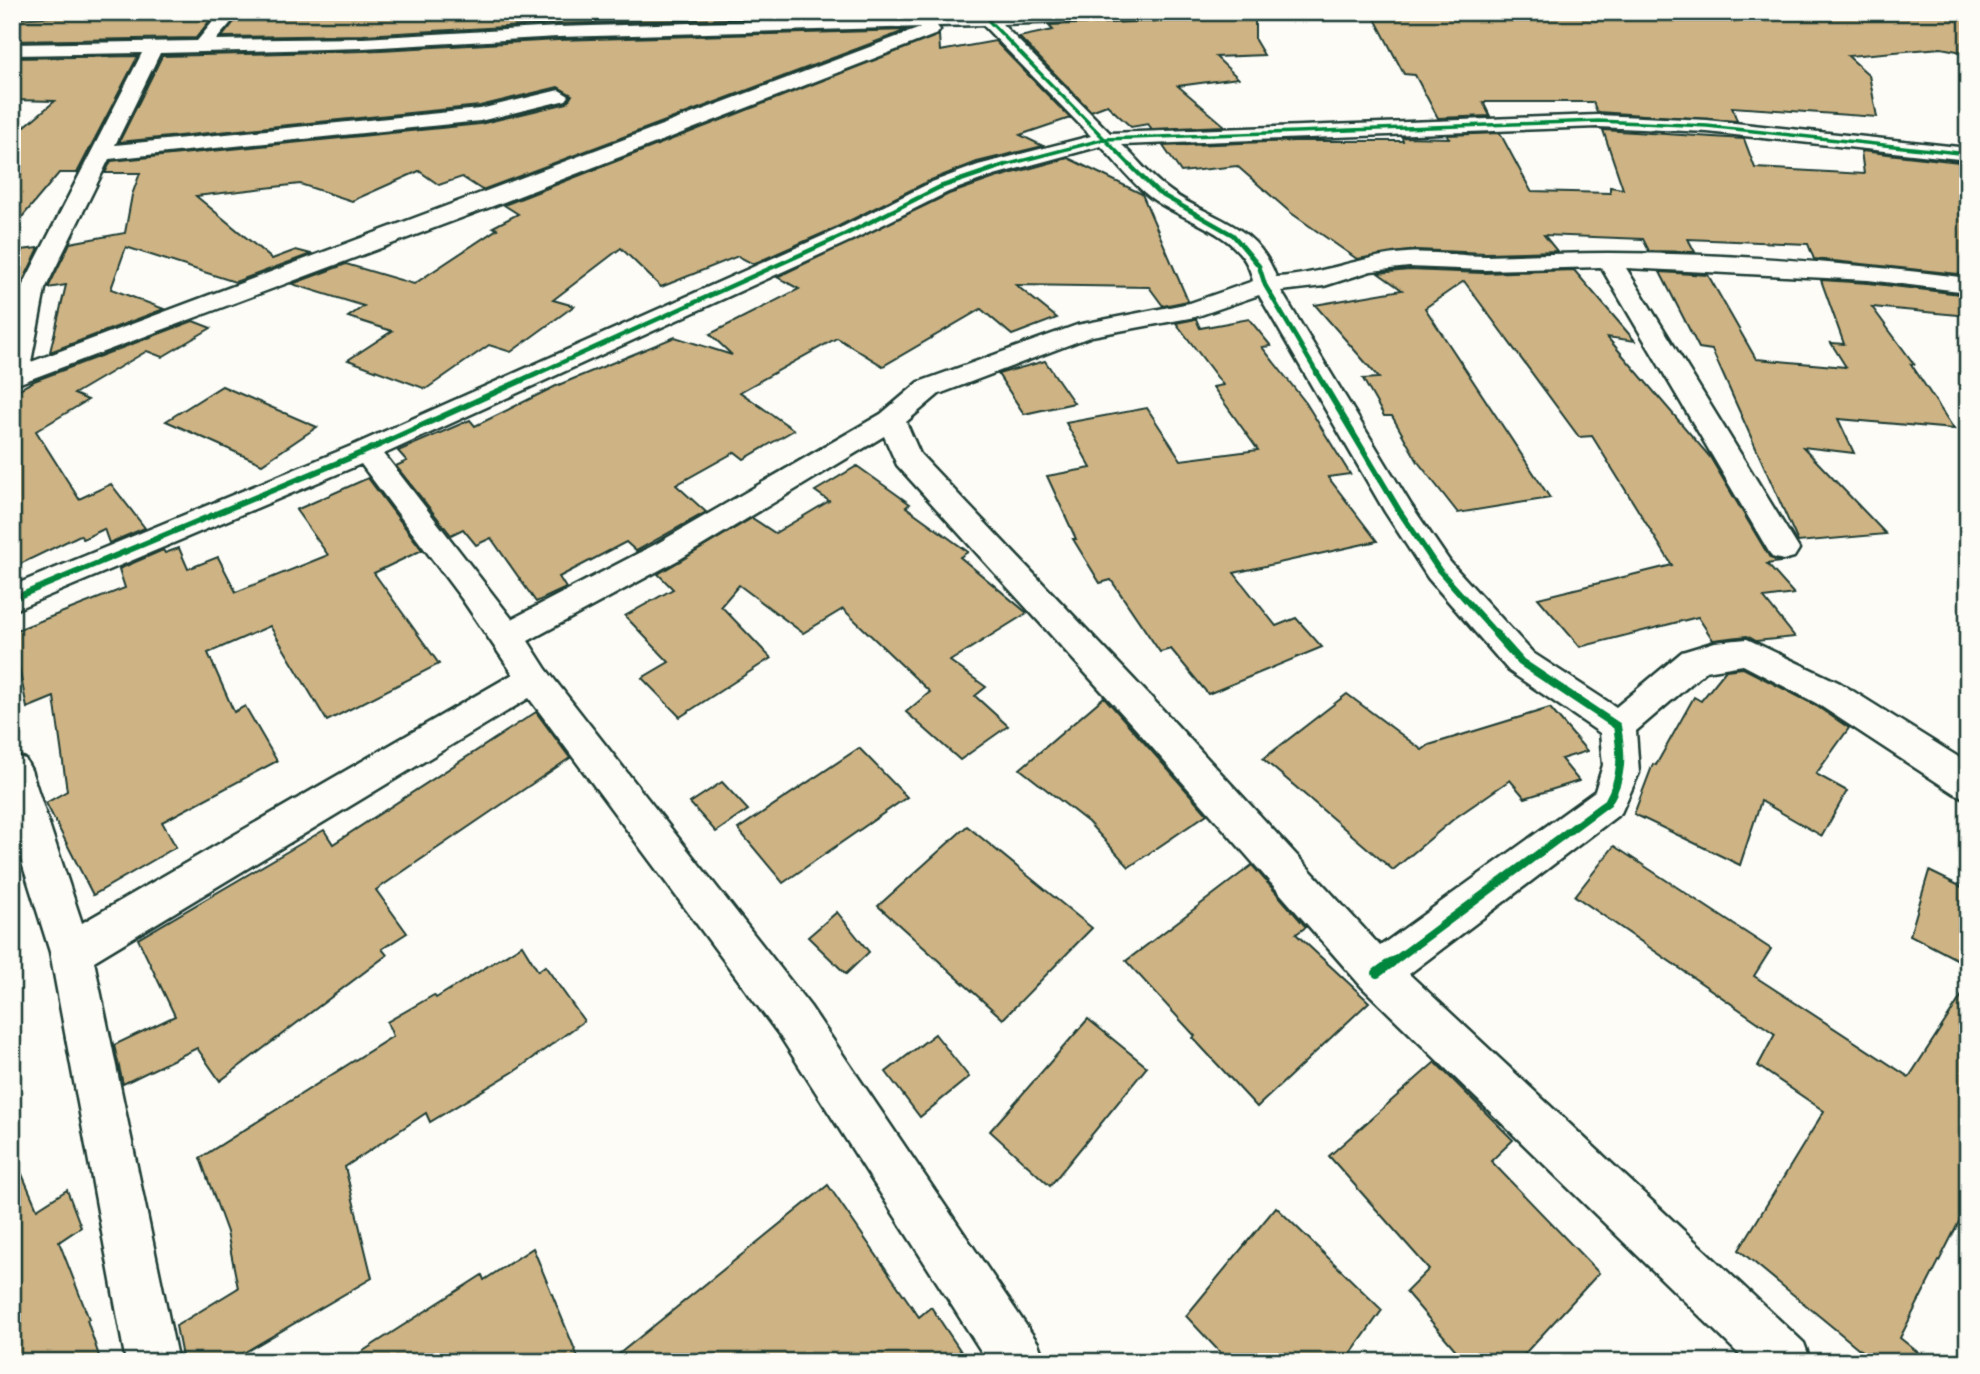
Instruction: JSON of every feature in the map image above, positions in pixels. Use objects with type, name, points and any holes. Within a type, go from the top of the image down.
[{"type":"street","points":[[202,46],[231,12]]},
{"type":"street","points":[[12,50],[363,43],[572,31],[1251,12]]},
{"type":"street","points":[[13,377],[493,198],[954,21]]},
{"type":"street","points":[[989,21],[1157,192],[1168,200],[1206,216],[1242,239],[1265,275],[1265,285],[1400,512],[1439,570],[1521,662],[1617,726],[1622,754],[1621,782],[1608,802],[1377,973]]},
{"type":"street","points":[[13,377],[33,289],[155,47]]},
{"type":"street","points":[[103,153],[480,115],[559,96]]},
{"type":"street","points":[[12,599],[366,451],[844,235],[940,187],[986,170],[1105,139],[1598,121],[1684,125],[1837,138],[1968,154]]},
{"type":"street","points":[[1609,260],[1783,549]]},
{"type":"street","points":[[508,636],[669,551],[891,420],[929,388],[1086,330],[1195,309],[1265,285],[1324,279],[1368,264],[1389,261],[1609,260],[1732,264],[1868,273],[1968,285]]},
{"type":"street","points":[[1868,273],[1968,274]]},
{"type":"street","points":[[891,420],[907,458],[1149,719],[1377,973],[1785,1362]]},
{"type":"street","points":[[366,451],[415,519],[508,636],[534,678],[795,1021],[1020,1362]]},
{"type":"street","points":[[825,459],[907,458]]},
{"type":"street","points":[[1617,726],[1694,661],[1715,655],[1747,652],[1828,693],[1968,783]]},
{"type":"street","points":[[71,952],[534,678]]},
{"type":"street","points":[[12,770],[71,952],[152,1362]]},
{"type":"building","points":[[149,12],[217,12],[196,38],[12,41],[12,19]]},
{"type":"building","points":[[242,12],[939,13],[558,24],[363,35],[222,37]]},
{"type":"building","points":[[1390,12],[1582,12],[1586,16],[1728,20],[1719,12],[1968,12],[1968,53],[1941,48],[1848,56],[1869,75],[1877,117],[1732,107],[1737,121],[1597,112],[1593,102],[1483,102],[1490,116],[1438,118],[1415,75],[1404,74],[1373,15],[1392,14]]},
{"type":"building","points":[[1255,18],[1255,40],[1264,55],[1216,57],[1238,78],[1178,86],[1225,126],[1152,129],[1148,124],[1131,127],[1107,105],[1091,111],[1019,37],[1053,30],[1048,25]]},
{"type":"building","points":[[907,30],[482,190],[462,177],[439,185],[419,171],[352,201],[300,184],[196,196],[272,259],[296,250],[311,254],[235,282],[126,247],[111,289],[164,309],[50,352],[66,285],[48,288],[70,243],[125,233],[132,195],[140,173],[105,173],[111,161],[480,124],[567,103],[572,95],[558,87],[480,106],[119,142],[162,56],[363,51],[558,40]]},
{"type":"building","points":[[939,35],[940,51],[995,41],[1070,118],[1020,135],[1043,146],[977,162],[931,180],[835,228],[753,264],[738,256],[661,287],[621,248],[553,300],[574,306],[511,352],[489,345],[426,389],[348,360],[392,331],[348,317],[364,306],[292,284],[346,264],[414,284],[497,229],[493,227],[518,214],[504,205]]},
{"type":"building","points":[[138,56],[77,173],[59,173],[12,229],[12,137],[55,101],[12,100],[12,58]]},
{"type":"building","points":[[1603,130],[1744,139],[1755,168],[1864,174],[1861,151],[1968,163],[1968,275],[1814,259],[1808,244],[1688,239],[1695,252],[1649,251],[1643,239],[1544,235],[1557,251],[1486,253],[1416,250],[1357,259],[1291,213],[1237,166],[1181,172],[1163,146],[1295,141],[1403,141],[1402,137],[1449,138],[1447,135],[1500,133],[1531,191],[1610,193],[1610,187],[1623,189]]},
{"type":"building","points":[[1068,158],[1142,194],[1188,301],[1163,306],[1149,287],[1016,285],[1057,318],[1012,335],[981,309],[883,366],[837,338],[740,392],[794,430],[744,459],[735,452],[676,485],[706,512],[636,551],[626,542],[559,577],[566,588],[536,602],[491,538],[476,545],[463,529],[451,535],[396,466],[407,461],[398,451],[470,420],[475,426],[556,386],[675,337],[732,355],[710,334],[799,289],[777,277],[949,194]]},
{"type":"building","points":[[39,248],[17,294],[12,295],[12,251]]},
{"type":"building","points":[[1409,270],[1483,273],[1574,270],[1635,341],[1607,337],[1710,457],[1770,558],[1780,562],[1767,564],[1794,594],[1764,598],[1795,637],[1756,641],[1747,636],[1713,640],[1698,617],[1580,647],[1538,598],[1672,565],[1592,436],[1579,437],[1464,281],[1425,308],[1550,498],[1458,513],[1418,462],[1392,416],[1384,416],[1363,379],[1379,378],[1315,305],[1402,290],[1378,273]]},
{"type":"building","points":[[1660,272],[1708,275],[1756,359],[1846,367],[1831,343],[1844,344],[1821,280],[1968,295],[1968,316],[1872,307],[1914,364],[1911,364],[1954,429],[1838,419],[1854,453],[1803,447],[1886,534],[1798,542],[1712,350],[1699,348]]},
{"type":"building","points":[[1196,319],[1200,328],[1249,319],[1271,346],[1262,347],[1306,403],[1350,474],[1328,477],[1377,541],[1234,573],[1276,626],[1296,618],[1322,647],[1208,694],[1171,649],[1160,652],[1111,580],[1100,583],[1073,539],[1076,539],[1047,476],[1091,468],[1066,423],[1147,408],[1181,460],[1258,450],[1213,387],[1223,385],[1176,323]]},
{"type":"building","points":[[193,321],[211,328],[162,357],[147,351],[74,394],[88,400],[36,431],[79,499],[111,484],[145,528],[109,543],[104,529],[83,539],[80,535],[12,568],[12,393],[34,381]]},
{"type":"building","points":[[1045,361],[1074,403],[1024,414],[998,374]]},
{"type":"building","points":[[222,386],[317,427],[262,464],[166,421]]},
{"type":"building","points":[[857,466],[910,504],[906,507],[968,552],[960,557],[1027,613],[950,661],[986,687],[975,696],[1008,726],[960,760],[906,712],[930,692],[843,609],[803,633],[739,585],[721,606],[771,658],[680,717],[642,678],[669,662],[625,616],[673,589],[658,574],[752,518],[775,533],[829,501],[815,491]]},
{"type":"building","points":[[368,478],[422,550],[374,573],[439,664],[327,721],[270,626],[208,653],[234,712],[245,706],[277,761],[162,822],[176,847],[93,895],[46,803],[67,791],[54,697],[27,708],[12,632],[125,588],[119,569],[163,550],[165,553],[179,548],[188,569],[218,557],[236,592],[328,555],[296,510]]},
{"type":"building","points":[[1743,668],[1815,705],[1849,728],[1816,774],[1847,791],[1822,836],[1761,801],[1740,865],[1634,814],[1653,764],[1656,765],[1694,697],[1701,701],[1726,670]]},
{"type":"building","points":[[1347,694],[1422,750],[1429,745],[1550,708],[1587,751],[1561,759],[1579,781],[1525,798],[1510,780],[1455,818],[1393,870],[1263,759]]},
{"type":"building","points":[[1104,697],[1207,814],[1129,867],[1088,822],[1020,769]]},
{"type":"building","points":[[536,712],[570,758],[376,890],[407,933],[382,949],[387,955],[220,1081],[197,1048],[123,1084],[114,1045],[175,1016],[138,939],[324,830],[333,844]]},
{"type":"building","points":[[859,748],[907,797],[783,883],[738,829]]},
{"type":"building","points":[[722,782],[748,810],[716,832],[690,803]]},
{"type":"building","points":[[967,826],[1092,928],[1003,1019],[878,906]]},
{"type":"building","points":[[1614,846],[1771,949],[1754,976],[1909,1077],[1968,986],[1968,1204],[1900,1338],[1930,1362],[1875,1362],[1739,1250],[1824,1111],[1758,1066],[1775,1034],[1575,896]]},
{"type":"building","points":[[1252,865],[1306,927],[1296,934],[1369,1002],[1257,1107],[1126,961]]},
{"type":"building","points":[[1929,871],[1968,890],[1968,965],[1910,935]]},
{"type":"building","points":[[837,912],[869,952],[846,974],[808,937]]},
{"type":"building","points":[[522,945],[538,971],[545,966],[584,1021],[518,1069],[430,1122],[426,1113],[345,1167],[372,1278],[228,1362],[183,1362],[176,1326],[238,1288],[227,1232],[200,1158],[393,1036],[387,1022],[434,995],[436,998]]},
{"type":"building","points":[[1088,1019],[1147,1067],[1050,1186],[990,1131]]},
{"type":"building","points":[[935,1034],[969,1077],[920,1117],[886,1072]]},
{"type":"building","points":[[1435,1062],[1513,1140],[1491,1161],[1599,1273],[1517,1362],[1466,1362],[1406,1292],[1429,1269],[1329,1156]]},
{"type":"building","points":[[12,1151],[37,1209],[67,1190],[81,1227],[59,1242],[89,1319],[87,1320],[101,1362],[12,1362]]},
{"type":"building","points":[[828,1185],[919,1317],[931,1307],[968,1362],[609,1362]]},
{"type":"building","points":[[1276,1207],[1382,1310],[1345,1362],[1229,1362],[1186,1316]]},
{"type":"building","points":[[533,1248],[580,1362],[346,1362],[482,1275],[484,1280]]},
{"type":"cycle path","points":[[989,21],[1157,192],[1221,226],[1244,246],[1261,269],[1265,285],[1400,512],[1439,570],[1521,662],[1617,726],[1622,765],[1618,782],[1608,802],[1377,973]]},
{"type":"cycle path","points":[[12,599],[366,451],[844,235],[940,187],[986,170],[1105,139],[1598,121],[1707,126],[1968,154]]}]
